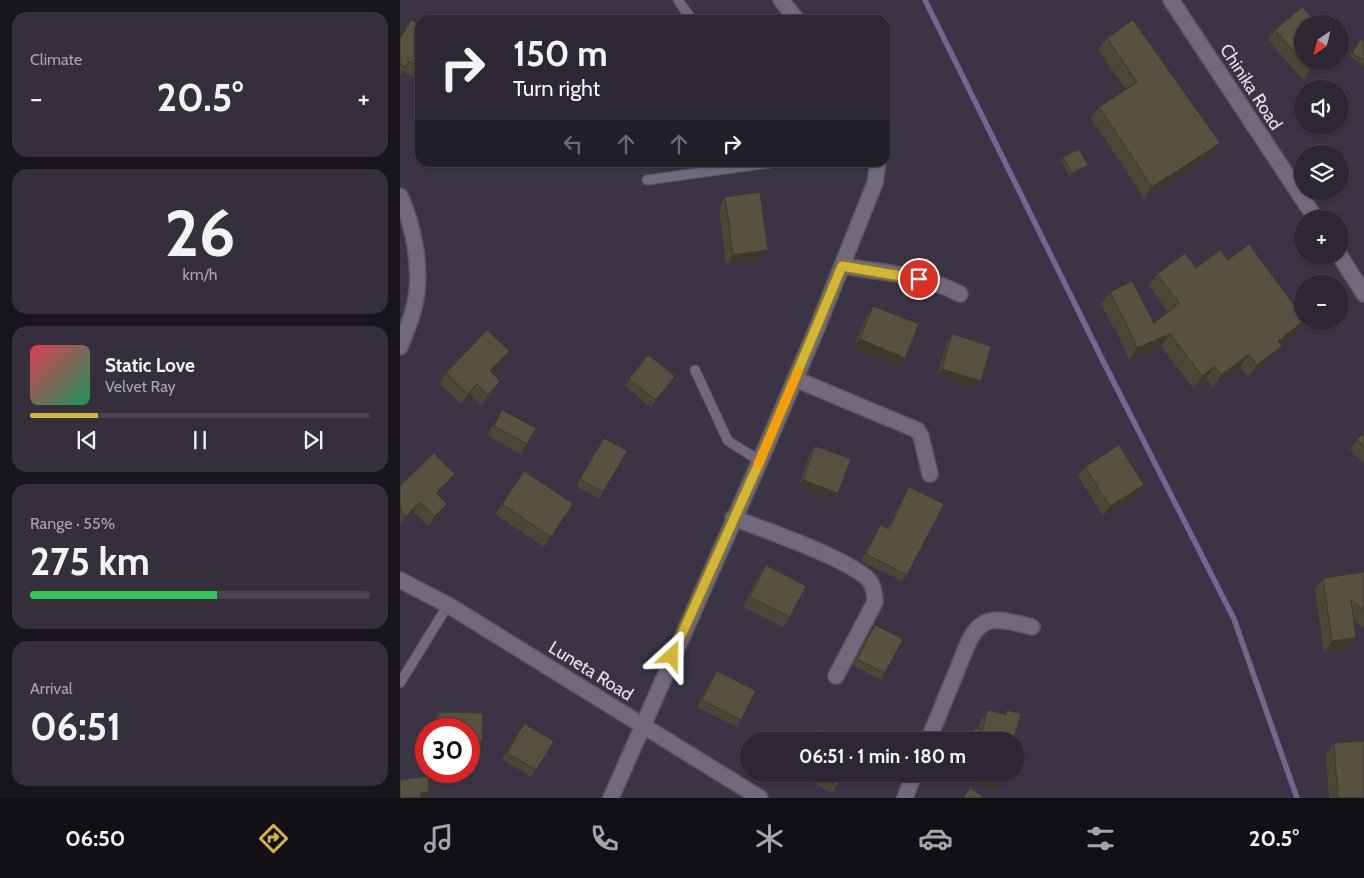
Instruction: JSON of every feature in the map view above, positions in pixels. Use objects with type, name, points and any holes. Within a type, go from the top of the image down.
[{"type":"street","points":[[781,0],[793,15]]},
{"type":"street","name":"Chinika Road","points":[[1171,0],[1310,210]]},
{"type":"street","points":[[611,798],[795,379],[875,183],[877,167]]},
{"type":"street","points":[[400,196],[404,204],[418,263],[417,292],[410,322],[400,347]]},
{"type":"street","points":[[1346,265],[1364,294]]},
{"type":"street","points":[[842,266],[904,276],[948,287],[960,294]]},
{"type":"street","points":[[795,379],[917,430],[921,436],[930,474]]},
{"type":"street","points":[[734,518],[838,560],[862,573],[871,582],[875,592],[875,602],[836,676]]},
{"type":"street","name":"Luneta Road","points":[[400,580],[448,605],[760,798]]},
{"type":"street","points":[[932,732],[969,641],[980,625],[996,620],[1032,627]]},
{"type":"street","points":[[905,798],[911,782]]},
{"type":"lane","points":[[678,0],[688,15]]},
{"type":"lane","points":[[647,180],[722,167]]},
{"type":"lane","points":[[695,370],[728,441],[760,461]]},
{"type":"lane","points":[[400,683],[448,605]]},
{"type":"building","points":[[1302,7],[1310,15],[1294,15],[1294,52],[1275,30]]},
{"type":"building","points":[[411,20],[415,22],[415,64],[409,61],[406,67],[400,64],[400,39]]},
{"type":"building","points":[[1133,20],[1220,143],[1152,187],[1099,107],[1137,82],[1107,38]]},
{"type":"building","points":[[1361,39],[1364,41],[1364,61],[1352,53]]},
{"type":"building","points":[[1079,149],[1088,165],[1072,173],[1063,157]]},
{"type":"building","points":[[760,192],[768,250],[733,255],[725,197]]},
{"type":"building","points":[[1249,244],[1294,305],[1294,329],[1278,341],[1282,346],[1257,365],[1249,354],[1221,375],[1215,366],[1202,376],[1170,334],[1137,348],[1110,292],[1132,281],[1154,323],[1179,303],[1157,274],[1185,253],[1196,268],[1220,250],[1228,260]]},
{"type":"building","points":[[873,306],[919,324],[905,358],[860,339]]},
{"type":"building","points":[[487,330],[509,351],[490,371],[500,381],[488,395],[477,384],[468,394],[446,373]]},
{"type":"building","points":[[952,334],[991,346],[981,381],[942,369]]},
{"type":"building","points":[[648,355],[675,376],[656,400],[629,379]]},
{"type":"building","points":[[502,410],[536,428],[527,444],[494,426]]},
{"type":"building","points":[[1364,433],[1364,448],[1357,439]]},
{"type":"building","points":[[604,438],[627,451],[603,492],[580,479]]},
{"type":"building","points":[[1119,445],[1144,485],[1110,506],[1085,467]]},
{"type":"building","points":[[815,446],[851,459],[838,493],[803,480]]},
{"type":"building","points":[[434,453],[455,474],[436,493],[447,504],[435,516],[420,502],[406,516],[400,509],[400,486]]},
{"type":"building","points":[[524,471],[573,504],[551,537],[502,504]]},
{"type":"building","points":[[909,487],[944,504],[907,575],[866,554],[880,525],[889,529]]},
{"type":"building","points":[[766,565],[806,586],[790,617],[750,597]]},
{"type":"building","points":[[1364,572],[1364,610],[1351,600],[1356,638],[1332,641],[1323,578]]},
{"type":"building","points":[[875,625],[903,639],[885,673],[857,659]]},
{"type":"building","points":[[717,671],[756,691],[741,720],[702,700]]},
{"type":"building","points":[[988,710],[1006,715],[1007,710],[1021,714],[1016,732],[974,732],[975,728],[982,730]]},
{"type":"building","points":[[439,712],[483,713],[482,742],[480,742],[480,718],[439,718]]},
{"type":"building","points":[[524,724],[554,741],[536,770],[507,753]]},
{"type":"building","points":[[1364,741],[1364,798],[1338,798],[1334,743]]},
{"type":"building","points":[[415,778],[415,783],[428,783],[429,792],[421,793],[421,798],[400,798],[400,780]]},
{"type":"building","points":[[829,782],[839,782],[837,786]]},
{"type":"building","points":[[970,788],[985,798],[963,798]]},
{"type":"waterway","points":[[925,0],[1103,361],[1234,619],[1297,798]]},
{"type":"slow traffic","points":[[758,464],[798,372]]},
{"type":"route","points":[[672,656],[760,461],[842,266],[919,279]]}]
